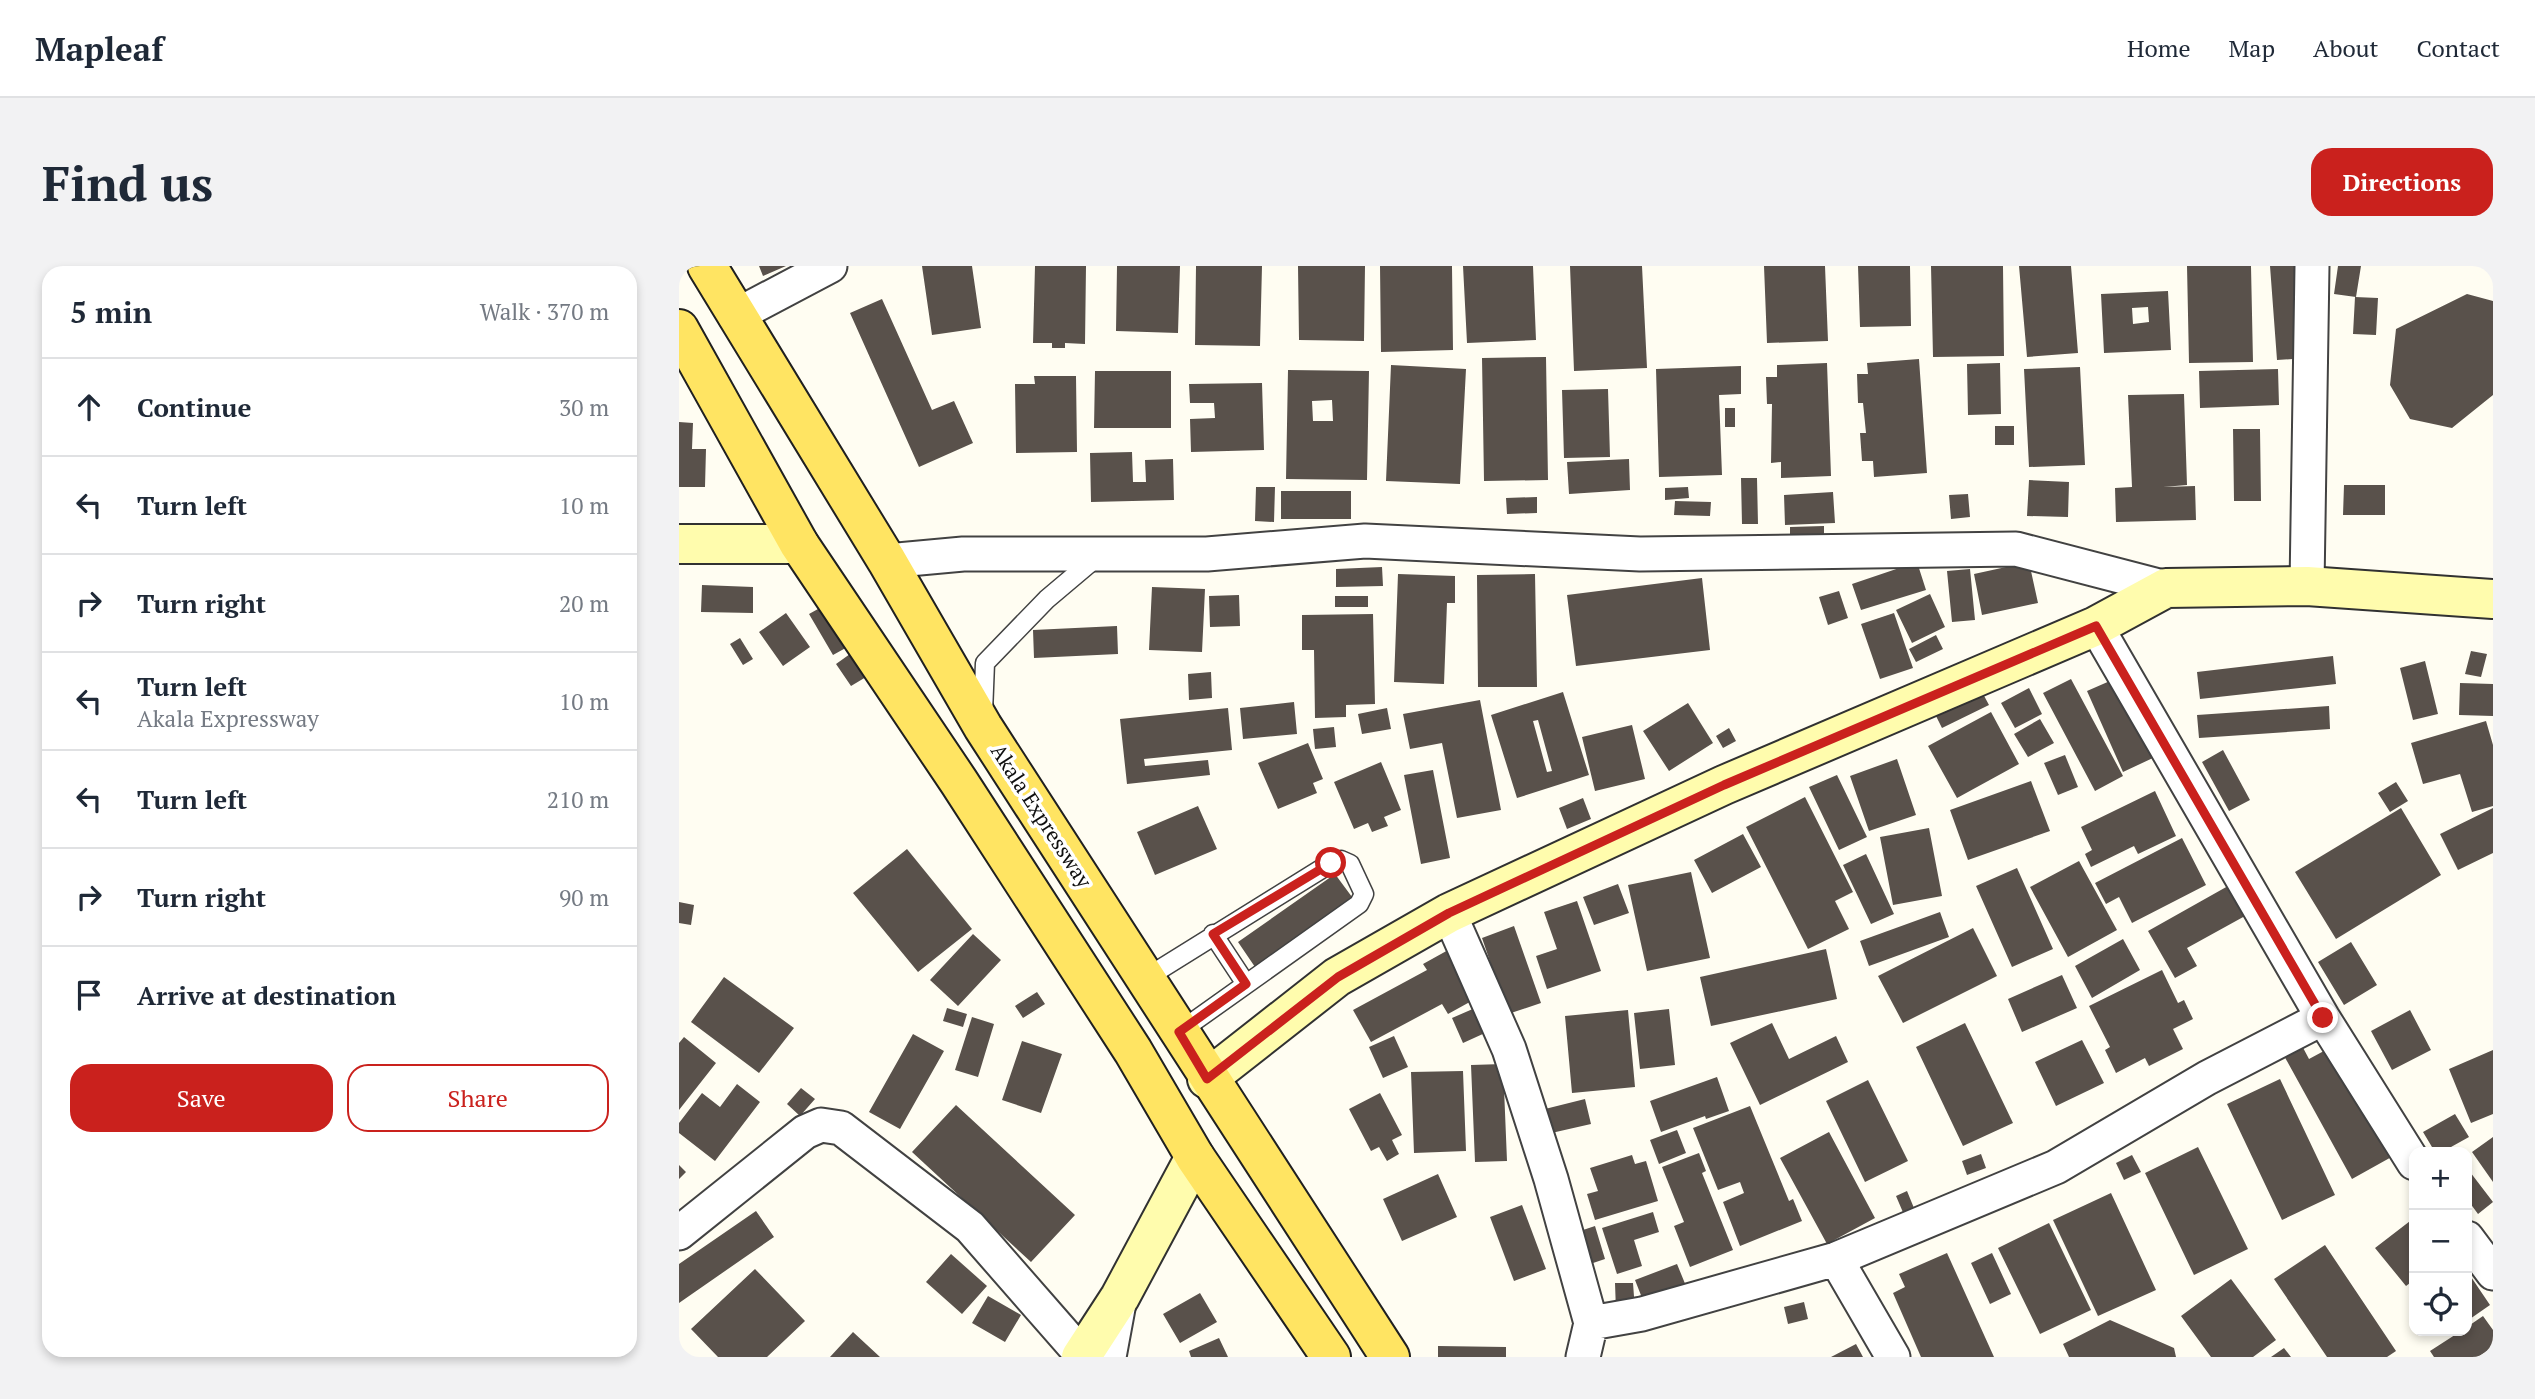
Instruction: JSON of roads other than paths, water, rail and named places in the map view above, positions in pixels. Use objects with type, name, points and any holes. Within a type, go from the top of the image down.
[{"type":"main road","name":"Akala Expressway","points":[[707,266],[735,316],[887,561],[983,727],[1146,978],[1207,1079],[1389,1357]]},
{"type":"main road","points":[[679,329],[799,544],[1126,1040],[1195,1157],[1331,1357]]},
{"type":"street","points":[[735,316],[830,266]]},
{"type":"street","points":[[2307,586],[2312,266]]},
{"type":"street","points":[[887,561],[963,554],[1207,554],[1365,541],[1640,554],[2017,549],[2166,588],[2307,586],[2493,599]]},
{"type":"street","points":[[679,544],[799,544]]},
{"type":"street","points":[[1207,1079],[1338,977],[1449,913],[1724,785],[2096,626],[2166,588]]},
{"type":"street","points":[[2096,626],[2323,1018],[2409,1155]]},
{"type":"street","points":[[1449,913],[1509,1049],[1551,1179],[1591,1323],[1583,1357]]},
{"type":"street","points":[[1591,1323],[1642,1314],[1836,1259],[2056,1167],[2207,1078],[2323,1018]]},
{"type":"street","points":[[679,1233],[805,1132],[821,1125],[841,1128],[970,1227],[1091,1356],[1195,1157]]},
{"type":"street","points":[[2472,1245],[2493,1273]]},
{"type":"street","points":[[1836,1259],[1893,1357]]},
{"type":"lane","points":[[983,727],[985,663],[1047,599],[1098,556]]},
{"type":"lane","points":[[1146,978],[1331,863],[1341,860],[1350,864],[1364,894],[1359,904],[1179,1032]]},
{"type":"lane","points":[[1213,934],[1246,984]]}]
